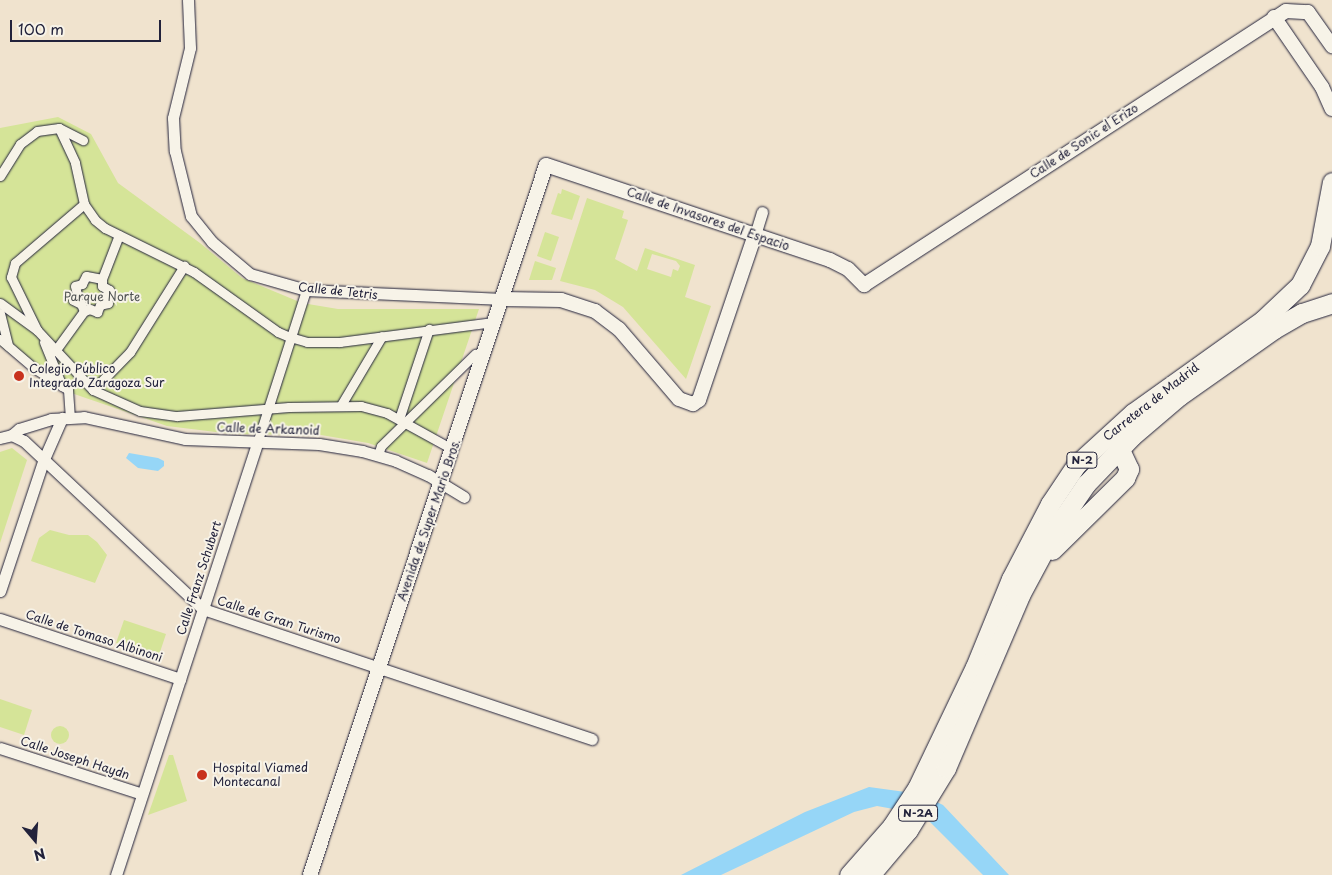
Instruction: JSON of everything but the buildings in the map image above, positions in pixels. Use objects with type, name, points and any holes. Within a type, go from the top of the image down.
[{"type":"highway","name":"Carretera de Madrid","points":[[937,767],[1011,579],[1050,504],[1076,465],[1133,413],[1284,302],[1306,278],[1316,259],[1332,182]]},
{"type":"highway","name":"Carretera de Madrid","points":[[1324,226],[1332,255]]},
{"type":"highway","name":"Carretera de Madrid","points":[[937,767],[1037,561],[1125,478],[1129,469],[1119,448],[1179,396],[1252,344],[1302,313],[1332,303]]},
{"type":"highway","name":"N-2","points":[[870,875],[892,826],[937,767]]},
{"type":"highway","name":"N-2","points":[[849,875],[880,854]]},
{"type":"street","name":"Calle de Tetris","points":[[188,0],[190,48],[173,118],[175,151],[191,216],[212,242],[250,274],[306,290],[561,300],[599,313],[619,329],[679,399],[689,405],[699,400],[755,235]]},
{"type":"street","name":"Calle de Sonic el Erizo","points":[[864,284],[1274,17],[1291,10],[1308,12],[1332,46]]},
{"type":"street","points":[[1274,17],[1318,80],[1332,108]]},
{"type":"street","points":[[0,176],[28,136],[59,128],[83,140]]},
{"type":"street","points":[[59,128],[75,163],[84,204],[95,220],[119,235],[184,266],[290,338],[323,343],[495,322]]},
{"type":"street","name":"Calle de Invasores del Espacio","points":[[546,165],[830,260],[848,270],[864,284]]},
{"type":"street","name":"Avenida de Super Mario Bros.","points":[[310,875],[546,165]]},
{"type":"street","points":[[62,386],[42,338],[15,288],[12,270],[15,263],[84,204]]},
{"type":"street","points":[[755,235],[762,212]]},
{"type":"street","points":[[55,351],[84,312],[90,309],[97,312],[100,305],[108,302],[106,296],[109,290],[102,286],[102,279],[119,235]]},
{"type":"street","points":[[93,390],[130,352],[184,266]]},
{"type":"street","points":[[84,312],[81,304],[74,300],[77,294],[75,286],[82,284],[86,276],[102,279]]},
{"type":"street","name":"Calle Franz Schubert","points":[[116,875],[306,290]]},
{"type":"street","points":[[0,303],[37,330]]},
{"type":"street","points":[[0,313],[8,346]]},
{"type":"street","points":[[402,421],[429,329]]},
{"type":"street","points":[[341,405],[382,336]]},
{"type":"street","points":[[42,338],[93,390],[158,415],[212,415],[266,409],[341,405],[375,409],[402,421],[445,445]]},
{"type":"street","points":[[0,339],[68,390],[66,417],[44,459],[0,591]]},
{"type":"street","points":[[378,455],[381,446],[402,421],[474,354]]},
{"type":"street","name":"Calle de Arkanoid","points":[[0,438],[12,435],[19,429],[66,417],[94,418],[185,439],[319,444],[378,455],[441,482],[464,497]]},
{"type":"street","name":"Calle de Gran Turismo","points":[[12,435],[21,439],[44,459],[203,609],[592,738]]},
{"type":"street","name":"Calle de Tomaso Albinoni","points":[[0,619],[180,679]]},
{"type":"street","name":"Calle Joseph Haydn","points":[[0,748],[142,794]]},
{"type":"green space","name":"Parque Norte","points":[[58,117],[91,134],[118,183],[200,243],[242,278],[302,303],[338,309],[479,309],[427,463],[368,443],[321,435],[232,434],[167,426],[51,386],[0,346],[0,128]]},
{"type":"green space","points":[[562,189],[580,196],[572,220],[551,214],[558,193],[561,194]]},
{"type":"green space","points":[[587,198],[624,211],[622,218],[628,220],[615,259],[637,271],[645,248],[695,265],[685,297],[711,306],[686,379],[623,307],[595,290],[560,281]],"holes":[[[652,254],[676,261],[680,266],[678,271],[673,269],[671,277],[647,269]]]},
{"type":"green space","points":[[545,232],[559,237],[551,261],[537,256]]},
{"type":"green space","points":[[535,261],[556,268],[552,280],[529,280]]},
{"type":"green space","points":[[12,448],[27,460],[0,543],[0,452]]},
{"type":"green space","points":[[50,530],[69,535],[88,535],[97,542],[107,555],[95,583],[31,561],[39,538]]},
{"type":"green space","points":[[124,620],[166,634],[158,658],[116,643]]},
{"type":"green space","points":[[0,699],[32,710],[24,735],[0,727]]},
{"type":"green space","points":[[56,726],[64,726],[69,731],[67,742],[56,744],[51,739],[51,731]]},
{"type":"green space","points":[[169,755],[173,755],[187,801],[148,815]]},
{"type":"water","points":[[129,453],[158,458],[164,461],[164,466],[158,471],[138,468],[126,458]]},
{"type":"water","points":[[869,787],[920,794],[943,805],[1009,875],[983,875],[930,822],[910,812],[877,806],[854,812],[721,875],[681,875],[805,812]]},
{"type":"place","name":"Colegio Público Integrado Zaragoza Sur","points":[[19,376]]},
{"type":"place","name":"Hospital Viamed Montecanal","points":[[202,775]]}]
